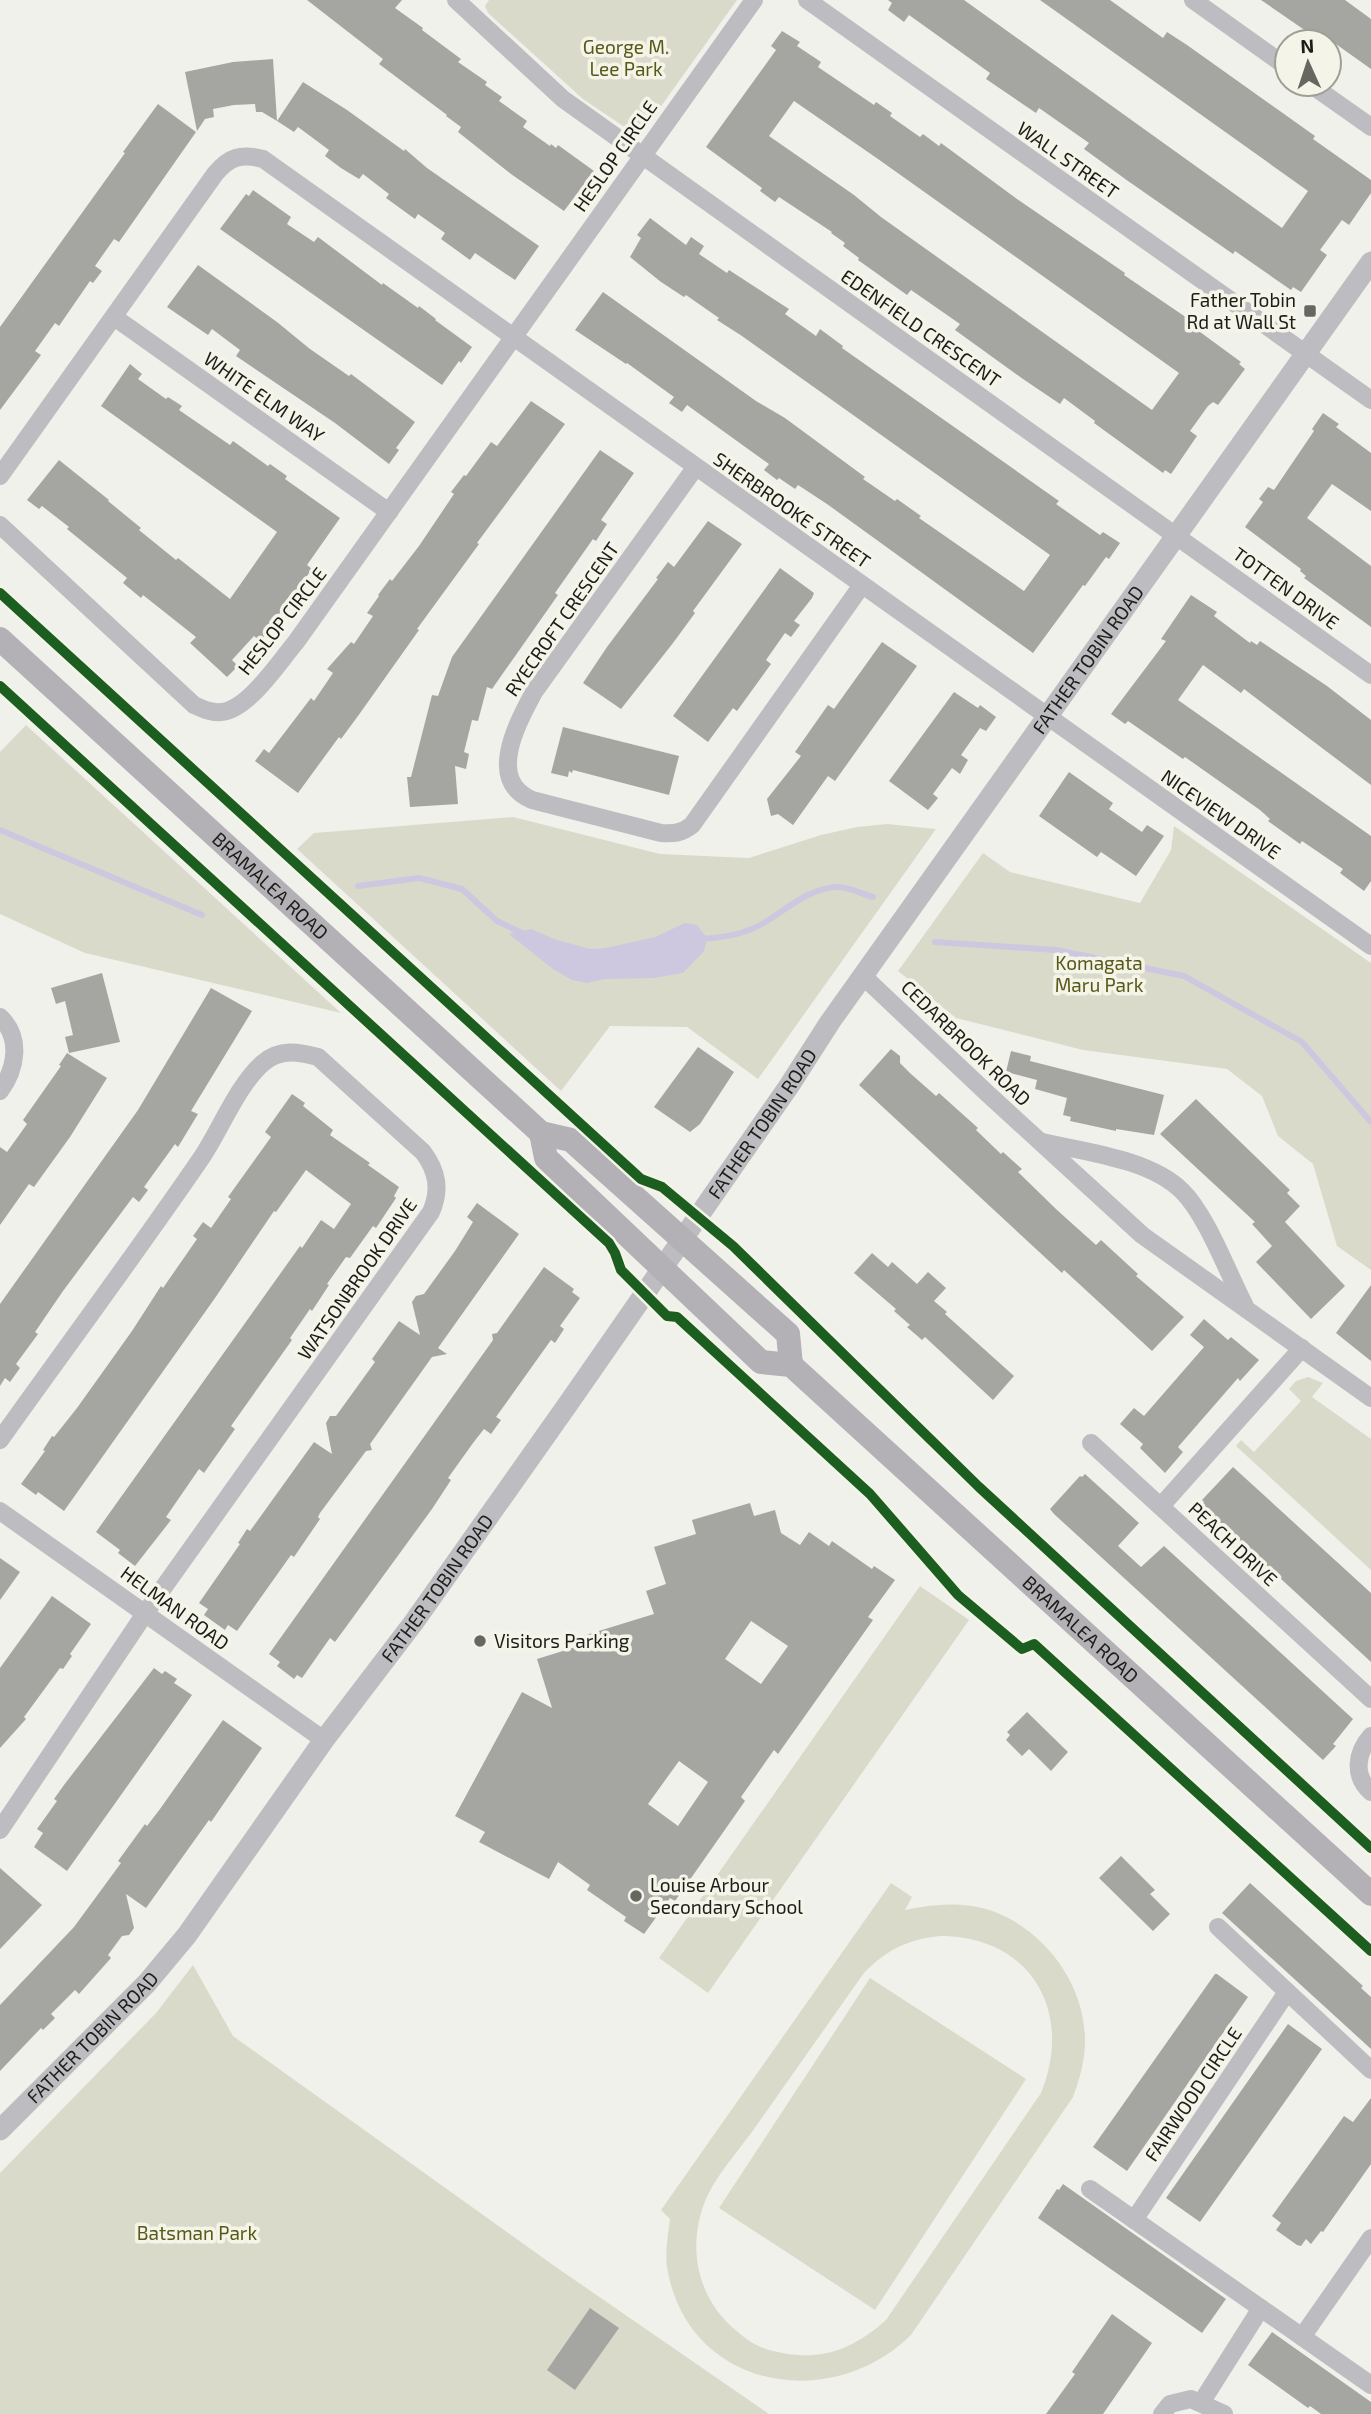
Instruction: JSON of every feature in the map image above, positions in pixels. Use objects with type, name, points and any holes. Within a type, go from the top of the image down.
[{"type":"main road","name":"BRAMALEA ROAD","points":[[0,639],[541,1133],[570,1140],[788,1334],[790,1365]]},
{"type":"main road","name":"BRAMALEA ROAD","points":[[541,1133],[546,1158],[761,1362],[790,1365],[1371,1894]]},
{"type":"street","name":"HESLOP CIRCLE","points":[[0,525],[194,705],[207,711],[219,712],[239,705],[251,695],[296,642],[754,0]]},
{"type":"street","name":"WALL STREET","points":[[807,0],[1371,400]]},
{"type":"street","points":[[1193,0],[1273,57]]},
{"type":"street","name":"EDENFIELD CRESCENT","points":[[458,1],[563,99],[1176,535]]},
{"type":"street","points":[[1331,98],[1371,127]]},
{"type":"street","points":[[0,476],[215,174],[223,164],[240,156],[267,162],[512,338]]},
{"type":"street","name":"FATHER TOBIN ROAD","points":[[0,2130],[166,1962],[324,1740],[414,1622],[663,1269],[830,1022],[1371,262]]},
{"type":"street","name":"WHITE ELM WAY","points":[[114,317],[388,512]]},
{"type":"street","name":"SHERBROOKE STREET","points":[[512,338],[1047,717]]},
{"type":"street","name":"RYECROFT CRESCENT","points":[[695,468],[534,692],[519,723],[510,753],[508,771],[512,785],[520,795],[661,833],[684,831],[692,825],[862,585]]},
{"type":"street","name":"TOTTEN DRIVE","points":[[1176,535],[1371,675]]},
{"type":"street","name":"NICEVIEW DRIVE","points":[[1047,717],[1371,946]]},
{"type":"street","name":"CEDARBROOK ROAD","points":[[864,976],[1142,1235],[1371,1398]]},
{"type":"street","points":[[0,1017],[8,1026],[15,1050],[10,1077],[0,1091]]},
{"type":"street","name":"WATSONBROOK DRIVE","points":[[0,1440],[203,1155],[253,1072],[265,1061],[279,1054],[296,1052],[318,1057],[423,1152],[432,1164],[436,1174],[438,1198],[432,1212],[146,1612],[0,1830]]},
{"type":"street","name":"CEDARBROOK ROAD","points":[[1039,1141],[1136,1164],[1174,1184],[1185,1193],[1199,1214],[1245,1308]]},
{"type":"street","name":"PEACH DRIVE","points":[[1302,1348],[1161,1506],[1371,1699]]},
{"type":"street","points":[[1091,1443],[1161,1506]]},
{"type":"street","name":"HELMAN ROAD","points":[[0,1511],[324,1740]]},
{"type":"street","points":[[1371,1736],[1360,1754],[1358,1765],[1360,1777],[1371,1792]]},
{"type":"street","points":[[1218,1927],[1371,2070]]},
{"type":"street","name":"FAIRWOOD CIRCLE","points":[[1134,2220],[1287,1992]]},
{"type":"street","points":[[1090,2189],[1371,2385]]},
{"type":"street","points":[[1302,2337],[1371,2238]]},
{"type":"street","points":[[1201,2403],[1261,2308]]},
{"type":"street","points":[[1162,2414],[1170,2404],[1191,2399],[1224,2414]]},
{"type":"green space","name":"George M. Lee Park","points":[[489,0],[737,0],[649,123],[634,130],[626,128],[583,99],[488,13],[485,6]]},
{"type":"green space","points":[[26,725],[341,1013],[85,953],[0,914],[0,752]]},
{"type":"green space","points":[[513,817],[660,854],[749,858],[821,835],[857,827],[887,824],[936,829],[758,1079],[687,1027],[610,1026],[561,1091],[297,849],[314,833]]},
{"type":"green space","name":"Komagata Maru Park","points":[[1174,826],[1371,963],[1371,1270],[1337,1246],[1313,1164],[1278,1136],[1262,1096],[1227,1069],[1083,1050],[956,1018],[898,971],[983,853],[1010,872],[1140,903],[1171,850]]},
{"type":"green space","points":[[1308,1377],[1323,1383],[1312,1397],[1371,1439],[1371,1570],[1236,1446],[1241,1440],[1254,1452],[1301,1401],[1289,1389],[1296,1381]]},
{"type":"green space","points":[[920,1586],[969,1620],[708,1993],[659,1958]]},
{"type":"green space","points":[[891,1883],[912,1897],[905,1910],[961,1905],[995,1912],[1034,1935],[1064,1969],[1074,1989],[1085,2033],[1084,2056],[1073,2097],[911,2335],[878,2360],[842,2375],[804,2381],[766,2377],[732,2363],[702,2341],[680,2308],[667,2267],[670,2219],[661,2210]],"holes":[[[940,1936],[972,1939],[999,1949],[1021,1964],[1037,1984],[1048,2008],[1052,2034],[1050,2063],[1041,2093],[886,2320],[846,2347],[818,2355],[786,2354],[757,2345],[724,2319],[713,2304],[699,2271],[697,2235],[700,2217],[710,2190],[872,1965],[899,1947],[918,1940]]]},
{"type":"green space","name":"Batsman Park","points":[[193,1965],[233,2036],[553,2265],[769,2414],[0,2414],[0,2173],[156,2013]]},
{"type":"green space","points":[[870,1978],[1026,2079],[875,2310],[719,2208]]},
{"type":"shaded area","points":[[685,923],[697,925],[707,938],[704,951],[683,973],[653,978],[605,979],[587,983],[572,980],[553,969],[509,934],[531,929],[590,949],[606,948],[655,937]]},
{"type":"building","points":[[307,0],[402,0],[395,8],[461,59],[458,62],[487,82],[485,85],[502,97],[499,101],[527,121],[523,127],[550,146],[551,144],[556,148],[558,145],[594,171],[564,211],[458,132],[461,127],[379,64],[383,59]]},
{"type":"building","points":[[888,0],[964,0],[1282,228],[1308,191],[1040,0],[1110,0],[1163,38],[1167,32],[1187,45],[1315,136],[1313,139],[1371,180],[1371,193],[1349,225],[1342,220],[1320,250],[1327,255],[1301,292],[1293,287],[1291,290],[1235,251],[1233,254],[1128,181],[1084,149],[1089,143],[1039,108],[1036,113],[986,79],[990,73],[909,15],[904,22],[888,10],[892,3]]},
{"type":"building","points":[[1261,0],[1345,0],[1371,19],[1371,69],[1343,49],[1343,28],[1302,28]]},
{"type":"building","points":[[782,31],[800,42],[797,46],[821,62],[818,67],[874,105],[876,102],[892,113],[890,116],[920,137],[923,134],[939,146],[941,143],[1187,318],[1185,321],[1241,362],[1239,364],[1245,369],[1218,405],[1213,402],[1208,406],[1190,431],[1197,436],[1171,474],[1165,470],[1163,473],[1064,398],[1060,404],[1023,379],[955,330],[960,324],[911,290],[907,295],[858,260],[832,232],[779,197],[775,202],[760,191],[762,188],[706,147],[776,50],[771,46]],"holes":[[[794,101],[1179,373],[1152,410],[769,136]]]},
{"type":"building","points":[[273,59],[277,121],[262,112],[256,112],[255,104],[234,105],[213,109],[214,117],[205,119],[197,131],[185,72],[233,62]]},
{"type":"building","points":[[303,82],[404,151],[405,149],[427,168],[539,246],[515,280],[475,253],[470,260],[441,239],[445,233],[418,214],[415,219],[386,198],[389,194],[363,174],[359,179],[325,156],[329,150],[298,127],[294,132],[277,121]]},
{"type":"building","points":[[158,104],[196,132],[119,242],[114,239],[95,266],[102,271],[93,283],[90,281],[59,326],[55,323],[35,351],[41,355],[0,410],[0,327]]},
{"type":"building","points":[[253,190],[291,217],[287,224],[314,242],[318,237],[382,285],[383,283],[418,308],[419,306],[472,347],[442,385],[220,229],[246,194],[249,196]]},
{"type":"building","points":[[650,218],[686,245],[691,237],[704,246],[699,254],[789,309],[785,314],[816,336],[820,329],[843,346],[842,348],[1059,501],[1056,504],[1100,535],[1103,532],[1120,543],[1109,559],[1106,557],[1085,586],[1083,585],[1033,653],[827,504],[798,485],[795,489],[779,478],[777,480],[764,470],[769,464],[687,405],[682,412],[669,403],[674,397],[575,330],[603,292],[756,401],[785,418],[865,477],[863,479],[895,501],[897,499],[921,516],[919,518],[1024,591],[1050,555],[717,320],[719,318],[686,295],[684,297],[661,282],[630,257],[641,238],[637,235]]},
{"type":"building","points":[[198,265],[310,349],[349,376],[351,374],[415,422],[396,448],[399,450],[389,464],[335,423],[236,356],[240,350],[212,329],[208,335],[167,307]]},
{"type":"building","points":[[130,364],[142,374],[138,379],[166,399],[168,397],[182,406],[179,410],[230,445],[233,441],[268,466],[270,464],[287,476],[285,479],[340,518],[307,565],[312,569],[270,629],[260,641],[254,636],[232,660],[238,666],[227,677],[190,643],[196,637],[143,595],[141,598],[123,583],[127,578],[67,529],[69,527],[42,506],[39,509],[27,500],[59,460],[141,528],[139,530],[230,599],[277,532],[101,406]]},
{"type":"building","points":[[531,401],[565,424],[477,543],[479,544],[358,716],[298,793],[255,761],[264,749],[269,753],[311,698],[314,701],[333,673],[327,669],[351,642],[354,644],[373,616],[367,613],[378,595],[419,546],[454,494],[451,492],[491,442],[497,446]]},
{"type":"building","points":[[1323,413],[1339,424],[1336,427],[1371,453],[1371,511],[1332,484],[1307,518],[1371,566],[1371,627],[1304,578],[1306,576],[1301,569],[1245,527],[1263,502],[1259,499],[1268,487],[1274,490]]},
{"type":"building","points":[[600,450],[634,473],[601,520],[607,524],[596,541],[593,539],[555,593],[558,595],[492,689],[487,687],[478,721],[472,720],[464,752],[469,754],[466,769],[455,766],[458,804],[410,807],[407,777],[411,777],[432,695],[438,696],[452,657]]},
{"type":"building","points":[[708,521],[742,544],[673,643],[621,709],[583,683],[668,562],[674,567]]},
{"type":"building","points":[[780,568],[814,593],[812,598],[794,621],[800,625],[791,637],[785,633],[766,660],[771,664],[737,711],[733,708],[708,742],[673,716]]},
{"type":"building","points":[[1191,595],[1217,612],[1214,616],[1250,643],[1251,641],[1257,645],[1260,641],[1327,686],[1371,720],[1371,785],[1244,689],[1241,693],[1203,665],[1178,700],[1371,836],[1371,881],[1364,891],[1340,873],[1343,869],[1302,841],[1300,844],[1268,821],[1270,819],[1260,810],[1185,757],[1183,759],[1128,721],[1125,724],[1111,714],[1166,641],[1161,639]]},
{"type":"building","points":[[882,642],[917,666],[835,781],[828,776],[793,825],[778,814],[771,816],[767,799],[801,756],[795,752],[828,705],[834,709]]},
{"type":"building","points":[[954,692],[978,708],[980,705],[996,717],[986,731],[980,728],[961,755],[968,760],[960,774],[952,768],[933,794],[938,798],[928,810],[889,781]]},
{"type":"building","points":[[563,727],[679,756],[669,795],[573,770],[572,773],[569,771],[568,777],[551,773]]},
{"type":"building","points":[[1069,772],[1113,803],[1109,809],[1142,832],[1147,825],[1164,836],[1136,876],[1101,852],[1097,857],[1039,816]]},
{"type":"building","points":[[102,973],[120,1042],[69,1053],[65,1037],[73,1035],[65,1001],[56,1004],[51,988]]},
{"type":"building","points":[[211,988],[252,1011],[191,1111],[198,1114],[178,1147],[175,1144],[144,1187],[148,1190],[139,1202],[133,1197],[63,1291],[35,1332],[38,1334],[16,1364],[20,1368],[10,1382],[5,1378],[0,1386],[0,1304],[138,1110]]},
{"type":"building","points":[[698,1047],[734,1072],[700,1124],[690,1132],[654,1107]]},
{"type":"building","points":[[891,1049],[900,1056],[900,1063],[911,1074],[936,1096],[939,1093],[978,1128],[976,1130],[1001,1154],[1003,1152],[1022,1169],[1018,1172],[1057,1210],[1096,1245],[1101,1240],[1138,1274],[1136,1276],[1184,1317],[1152,1351],[1064,1270],[1062,1273],[859,1085]]},
{"type":"building","points":[[1011,1051],[1031,1056],[1030,1061],[1164,1095],[1154,1135],[1116,1131],[1070,1121],[1071,1117],[1063,1115],[1067,1098],[1035,1089],[1037,1080],[1006,1072]]},
{"type":"building","points":[[67,1053],[107,1078],[34,1187],[29,1184],[0,1225],[0,1147],[7,1152],[27,1124],[23,1120],[61,1066],[59,1065]]},
{"type":"building","points":[[292,1094],[333,1130],[330,1135],[399,1187],[394,1196],[396,1198],[376,1228],[373,1226],[350,1258],[346,1257],[312,1311],[310,1309],[290,1338],[292,1340],[231,1426],[235,1429],[204,1473],[199,1469],[166,1517],[171,1520],[135,1566],[118,1553],[120,1550],[96,1532],[300,1246],[302,1248],[321,1220],[334,1229],[351,1204],[306,1170],[276,1212],[274,1211],[64,1511],[38,1492],[36,1495],[21,1484],[45,1451],[43,1450],[52,1436],[54,1437],[77,1408],[161,1286],[163,1288],[197,1239],[193,1236],[203,1222],[211,1228],[231,1199],[228,1197],[271,1137],[265,1132]]},
{"type":"building","points":[[1196,1099],[1290,1190],[1287,1193],[1300,1206],[1285,1222],[1345,1286],[1311,1319],[1256,1262],[1272,1246],[1252,1224],[1255,1222],[1160,1134]]},
{"type":"building","points":[[477,1203],[519,1234],[438,1348],[447,1354],[432,1357],[370,1444],[372,1450],[366,1451],[320,1513],[320,1519],[294,1557],[291,1555],[237,1631],[228,1625],[225,1630],[204,1615],[208,1609],[199,1603],[240,1544],[238,1543],[247,1529],[250,1531],[314,1442],[332,1454],[326,1423],[330,1416],[336,1416],[375,1362],[372,1359],[399,1321],[420,1335],[412,1302],[416,1296],[424,1294],[455,1251],[473,1222],[467,1217]]},
{"type":"building","points":[[872,1253],[888,1267],[892,1262],[917,1284],[928,1272],[946,1288],[934,1301],[1014,1376],[993,1400],[925,1337],[922,1340],[907,1327],[910,1325],[894,1311],[896,1309],[854,1273]]},
{"type":"building","points":[[544,1267],[574,1289],[572,1292],[580,1298],[560,1326],[564,1329],[555,1343],[551,1340],[496,1417],[501,1420],[491,1434],[484,1429],[473,1443],[448,1478],[451,1480],[432,1509],[335,1642],[330,1638],[302,1678],[297,1675],[294,1679],[277,1666],[280,1662],[269,1654],[493,1340],[492,1334],[497,1333]]},
{"type":"building","points":[[1371,1285],[1371,1361],[1336,1333]]},
{"type":"building","points":[[1204,1319],[1228,1340],[1231,1337],[1259,1360],[1240,1381],[1238,1378],[1178,1447],[1183,1452],[1165,1473],[1140,1448],[1143,1444],[1120,1424],[1134,1408],[1144,1416],[1204,1347],[1190,1335]]},
{"type":"building","points":[[1233,1467],[1371,1593],[1371,1662],[1201,1505],[1204,1502],[1202,1500]]},
{"type":"building","points":[[1085,1474],[1139,1523],[1118,1546],[1141,1567],[1164,1546],[1353,1719],[1333,1744],[1336,1746],[1323,1760],[1054,1514],[1050,1509],[1080,1476]]},
{"type":"building","points":[[750,1503],[754,1516],[775,1510],[781,1533],[800,1545],[809,1532],[829,1546],[832,1541],[872,1569],[874,1566],[895,1580],[868,1617],[873,1620],[778,1754],[774,1750],[741,1797],[745,1801],[675,1901],[670,1898],[644,1934],[624,1921],[626,1917],[587,1890],[590,1885],[558,1862],[549,1879],[479,1842],[485,1832],[455,1816],[522,1692],[552,1708],[537,1659],[579,1646],[576,1638],[654,1614],[646,1591],[666,1584],[654,1547],[696,1534],[692,1520]],"holes":[[[751,1621],[788,1646],[761,1684],[725,1659]],[[679,1761],[708,1782],[678,1826],[648,1804]]]},
{"type":"building","points":[[0,1558],[20,1572],[0,1600]]},
{"type":"building","points":[[52,1596],[91,1624],[63,1669],[60,1668],[24,1717],[26,1719],[0,1748],[0,1668]]},
{"type":"building","points":[[154,1668],[177,1679],[174,1683],[192,1695],[67,1871],[34,1847],[43,1833],[37,1829],[57,1801],[54,1799],[64,1785]]},
{"type":"building","points":[[1027,1712],[1068,1752],[1051,1771],[1029,1749],[1022,1756],[1006,1740],[1010,1735],[1007,1732]]},
{"type":"building","points":[[223,1720],[262,1748],[211,1822],[209,1820],[146,1908],[126,1894],[134,1928],[129,1935],[122,1936],[108,1955],[111,1958],[79,1994],[75,1990],[51,2014],[55,2018],[43,2030],[41,2028],[0,2071],[0,2005],[74,1927],[121,1863],[118,1861],[145,1824],[147,1826],[160,1809]]},
{"type":"building","points":[[1121,1856],[1155,1890],[1150,1894],[1170,1914],[1153,1931],[1099,1878]]},
{"type":"building","points":[[0,1868],[42,1905],[0,1949]]},
{"type":"building","points":[[1250,1883],[1363,1986],[1361,1988],[1371,1997],[1371,2049],[1222,1913]]},
{"type":"building","points":[[1215,1974],[1248,1997],[1127,2171],[1093,2147]]},
{"type":"building","points":[[1288,2024],[1322,2049],[1200,2222],[1166,2198]]},
{"type":"building","points":[[1371,2098],[1371,2164],[1323,2232],[1321,2231],[1311,2244],[1306,2239],[1301,2246],[1297,2245],[1276,2230],[1281,2223],[1272,2216],[1344,2116],[1353,2122]]},
{"type":"building","points":[[1063,2184],[1226,2299],[1202,2333],[1038,2218]]},
{"type":"building","points":[[590,2308],[619,2328],[575,2390],[547,2370]]},
{"type":"building","points":[[1112,2314],[1152,2343],[1103,2414],[1046,2414],[1075,2374],[1072,2372]]},
{"type":"building","points":[[1272,2332],[1371,2402],[1371,2414],[1321,2414],[1310,2406],[1308,2408],[1248,2365]]},
{"type":"waterway","points":[[0,830],[202,915]]},
{"type":"waterway","points":[[358,886],[419,878],[462,889],[497,921],[524,934]]},
{"type":"waterway","points":[[699,939],[747,931],[806,896],[825,889],[845,888],[873,897]]},
{"type":"waterway","points":[[935,942],[1056,950],[1184,976],[1302,1042],[1371,1122]]},
{"type":"cycle path","points":[[0,593],[641,1179],[662,1187],[733,1246],[979,1487],[1371,1848]]},
{"type":"cycle path","points":[[0,686],[609,1243],[621,1270],[667,1316],[677,1317],[870,1494],[958,1595],[1022,1649],[1034,1644],[1371,1951]]},
{"type":"place","name":"Father Tobin Rd at Wall St","points":[[1310,311]]},
{"type":"place","name":"Visitors Parking","points":[[480,1641]]},
{"type":"place","name":"Louise Arbour Secondary School","points":[[636,1896]]}]
